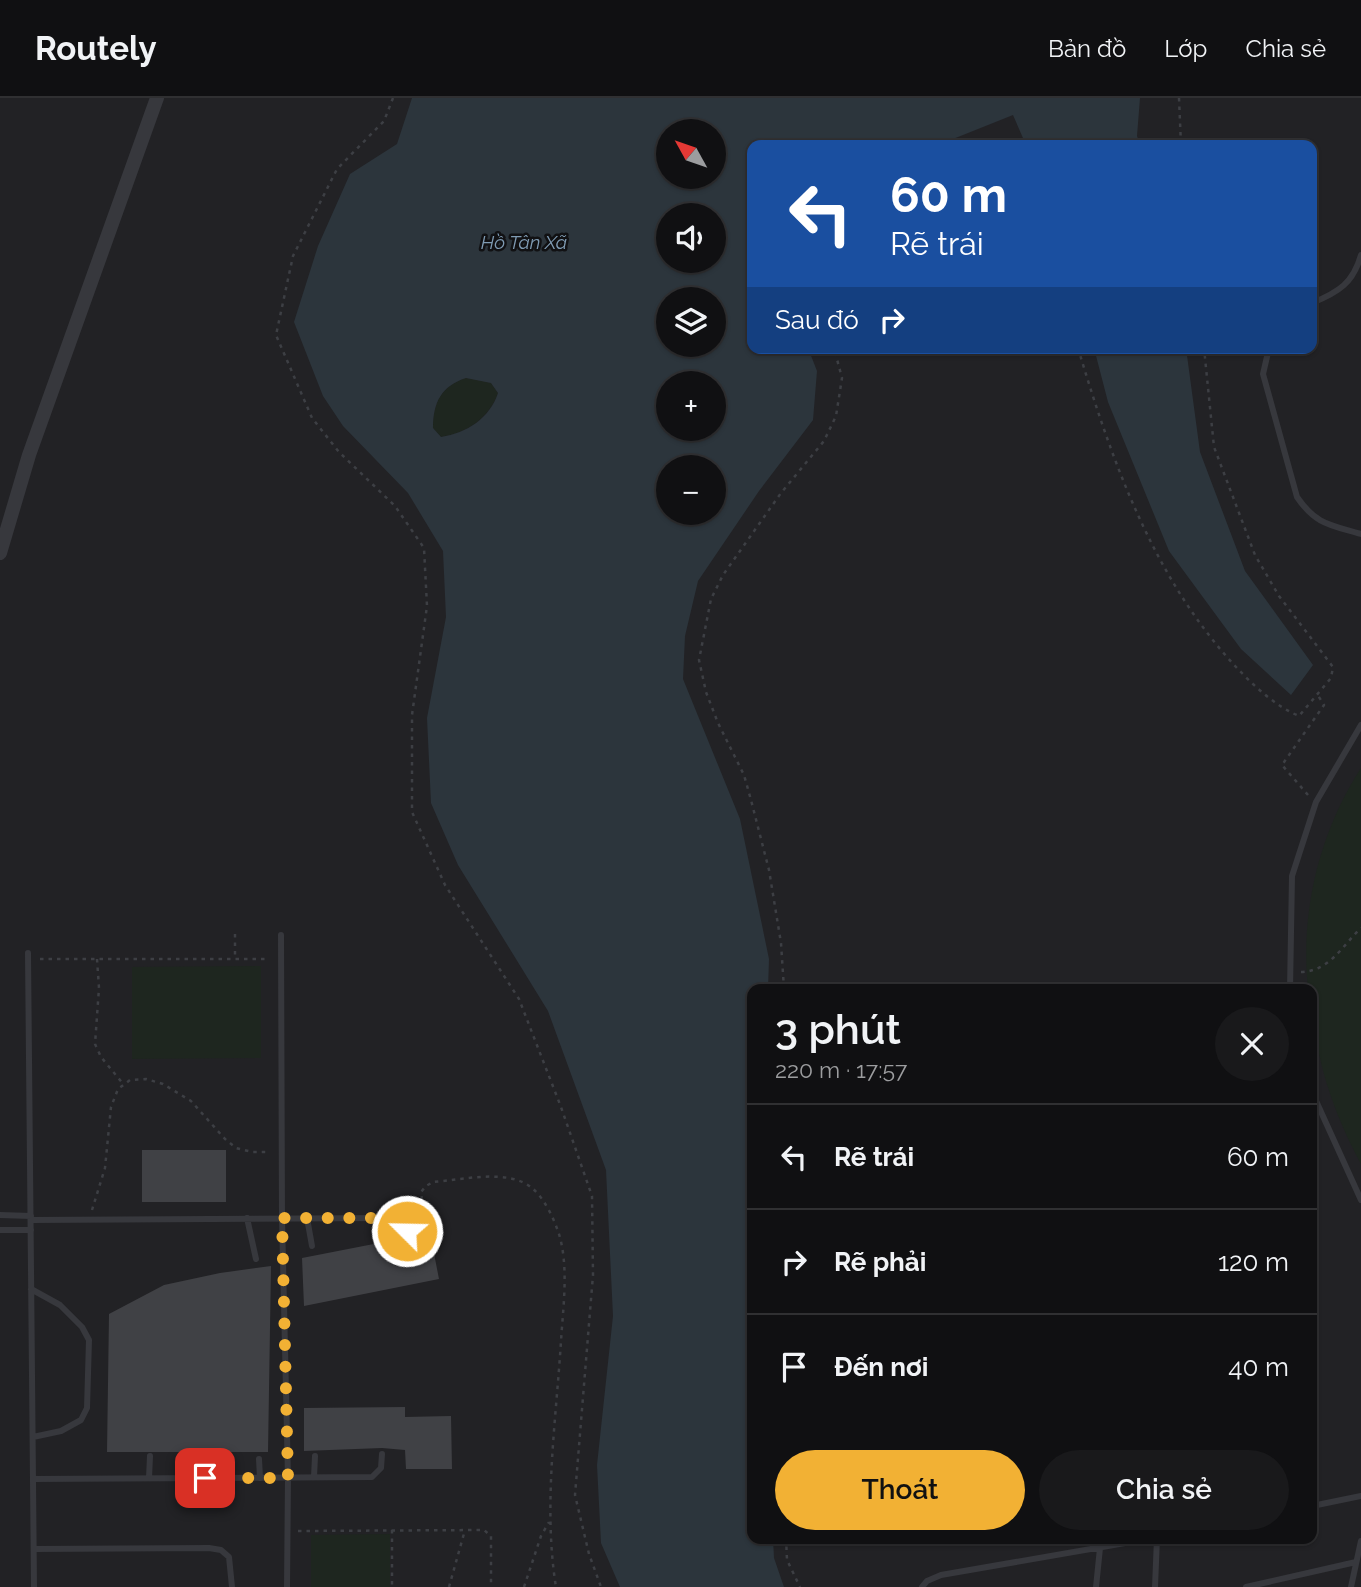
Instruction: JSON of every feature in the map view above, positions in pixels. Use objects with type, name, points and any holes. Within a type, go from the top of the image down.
[{"type":"street","points":[[0,553],[29,455],[157,98]]},
{"type":"lane","points":[[1317,301],[1349,283],[1361,255]]},
{"type":"lane","points":[[1268,354],[1264,374],[1297,497],[1308,513],[1323,523],[1361,534]]},
{"type":"lane","points":[[1290,984],[1292,876],[1316,802],[1361,726]]},
{"type":"lane","points":[[281,935],[287,1587]]},
{"type":"lane","points":[[28,953],[34,1587]]},
{"type":"lane","points":[[1317,1103],[1361,1200]]},
{"type":"lane","points":[[0,1215],[31,1218],[387,1218],[398,1220],[405,1225],[407,1231]]},
{"type":"lane","points":[[247,1218],[256,1259]]},
{"type":"lane","points":[[307,1218],[312,1246]]},
{"type":"lane","points":[[0,1230],[31,1230]]},
{"type":"lane","points":[[32,1289],[60,1305],[82,1327],[89,1340],[88,1408],[81,1420],[61,1430],[33,1437]]},
{"type":"lane","points":[[33,1479],[372,1477],[381,1468],[382,1454]]},
{"type":"lane","points":[[149,1478],[150,1456]]},
{"type":"lane","points":[[314,1478],[315,1456]]},
{"type":"lane","points":[[259,1459],[260,1478]]},
{"type":"lane","points":[[1317,1505],[1361,1496]]},
{"type":"lane","points":[[1351,1587],[1361,1541]]},
{"type":"lane","points":[[922,1587],[927,1581],[941,1575],[1122,1544]]},
{"type":"lane","points":[[1155,1544],[1155,1587]]},
{"type":"lane","points":[[1096,1587],[1100,1548]]},
{"type":"lane","points":[[34,1549],[222,1550],[229,1557],[232,1587]]},
{"type":"lane","points":[[1246,1587],[1356,1562]]},
{"type":"path","points":[[393,98],[384,121],[337,169],[293,256],[276,335],[312,418],[340,452],[395,506],[424,548],[427,606],[412,715],[412,812],[445,885],[519,999],[592,1196],[593,1275],[575,1495],[589,1554],[601,1587]]},
{"type":"path","points":[[1179,98],[1181,140]]},
{"type":"path","points":[[784,984],[781,943],[769,870],[751,800],[744,775],[706,692],[699,660],[711,599],[723,575],[781,493],[824,441],[836,416],[842,378],[836,354]]},
{"type":"path","points":[[1080,354],[1122,478],[1157,556],[1194,616],[1219,649],[1252,684],[1287,711],[1299,716],[1331,678],[1333,667],[1279,596],[1255,555],[1214,447],[1205,354]]},
{"type":"path","points":[[1316,802],[1282,765],[1324,705],[1317,694]]},
{"type":"path","points":[[1290,972],[1316,970],[1328,964],[1361,928]]},
{"type":"path","points":[[234,934],[236,959]]},
{"type":"path","points":[[40,959],[270,959]]},
{"type":"path","points":[[97,959],[99,988],[95,1044],[101,1057],[124,1085]]},
{"type":"path","points":[[92,1210],[105,1168],[111,1107],[118,1089],[130,1080],[146,1079],[163,1084],[191,1101],[236,1148],[252,1152],[270,1152]]},
{"type":"path","points":[[422,1208],[421,1192],[433,1182],[492,1177],[515,1179],[532,1188],[547,1207],[559,1236],[563,1268],[562,1322],[551,1520],[556,1587]]},
{"type":"path","points":[[524,1587],[541,1536],[551,1520]]},
{"type":"path","points":[[392,1530],[392,1587]]},
{"type":"path","points":[[449,1587],[465,1530]]},
{"type":"path","points":[[298,1531],[484,1530],[491,1536],[491,1587]]},
{"type":"path","points":[[786,1544],[787,1560],[800,1587]]},
{"type":"shaded area","points":[[0,98],[1361,98],[1361,1587],[0,1587]]},
{"type":"shaded area","points":[[466,378],[491,383],[498,393],[489,410],[476,423],[460,432],[441,437],[433,428],[437,403],[450,386]]},
{"type":"shaded area","points":[[1361,768],[1361,1164],[1341,1123],[1326,1080],[1317,1040],[1317,984],[1308,984],[1306,960],[1310,902],[1316,874],[1334,819]]},
{"type":"shaded area","points":[[261,966],[261,1058],[132,1059],[132,967]]},
{"type":"shaded area","points":[[390,1534],[390,1587],[311,1587],[311,1535]]},
{"type":"water","name":"Hồ Tân Xã","points":[[412,98],[1140,98],[1138,140],[1024,140],[1013,115],[950,140],[747,140],[747,354],[810,354],[817,371],[813,420],[759,491],[698,581],[685,636],[683,679],[740,819],[769,959],[768,984],[747,984],[747,1544],[773,1544],[774,1558],[784,1587],[620,1587],[601,1543],[597,1465],[613,1316],[606,1170],[548,1011],[458,865],[431,803],[427,718],[446,617],[443,551],[408,493],[343,426],[323,396],[294,322],[318,246],[350,174],[397,144]],"holes":[[[466,378],[491,383],[498,393],[489,410],[476,423],[460,432],[441,437],[433,428],[437,403],[450,386]]]},
{"type":"water","points":[[1096,354],[1187,354],[1200,452],[1245,571],[1313,665],[1291,695],[1241,649],[1169,551],[1108,402]]},
{"type":"building","points":[[142,1150],[226,1150],[226,1202],[142,1202]]},
{"type":"building","points":[[430,1233],[439,1279],[304,1306],[302,1258]]},
{"type":"building","points":[[271,1266],[268,1452],[107,1452],[109,1314],[164,1285]]},
{"type":"building","points":[[405,1407],[405,1417],[451,1416],[452,1469],[406,1469],[405,1450],[382,1448],[304,1451],[304,1408]]},
{"type":"route","points":[[205,1478],[288,1478],[282,1218],[387,1218],[398,1220],[405,1225],[407,1231]]}]
